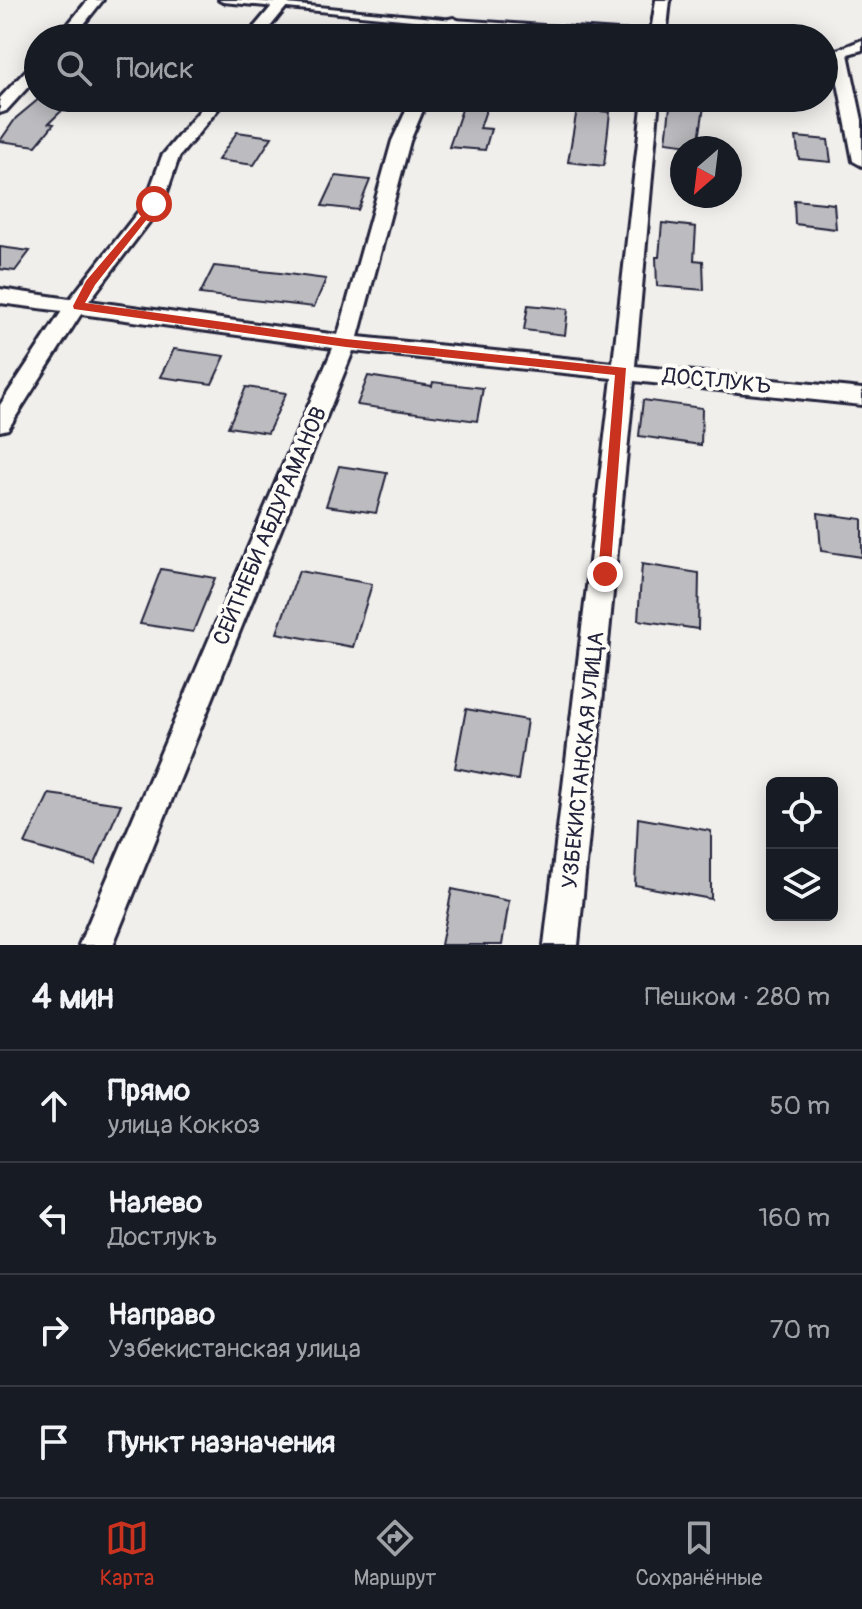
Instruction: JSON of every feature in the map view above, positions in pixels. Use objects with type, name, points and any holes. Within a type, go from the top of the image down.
[{"type":"street","points":[[76,24],[96,0]]},
{"type":"street","points":[[660,24],[663,0]]},
{"type":"street","points":[[265,24],[283,2]]},
{"type":"street","points":[[838,51],[862,45]]},
{"type":"street","points":[[838,74],[862,161]]},
{"type":"street","points":[[0,108],[24,82]]},
{"type":"street","points":[[0,423],[90,284],[154,204],[171,156],[207,112]]},
{"type":"street","name":"СЕЙТНЕБИ АБДУРАМАНОВ","points":[[96,945],[346,343],[401,141],[414,112]]},
{"type":"street","name":"УЗБЕКИСТАНСКАЯ УЛИЦА","points":[[561,945],[605,574],[622,371],[650,112]]},
{"type":"street","name":"ДОСТЛУКЪ","points":[[0,296],[346,343],[862,397]]},
{"type":"lane","points":[[223,0],[283,2],[483,24]]},
{"type":"building","points":[[24,111],[60,112],[49,123],[54,124],[36,146],[0,141]]},
{"type":"building","points":[[461,112],[485,112],[480,128],[491,129],[485,150],[449,147]]},
{"type":"building","points":[[576,112],[610,112],[604,166],[568,162]]},
{"type":"building","points":[[669,112],[703,112],[700,136],[670,136],[670,142],[666,142]]},
{"type":"building","points":[[237,132],[272,137],[254,165],[218,160]]},
{"type":"building","points":[[796,137],[828,140],[831,162],[799,159]]},
{"type":"building","points":[[336,176],[370,180],[358,210],[322,206]]},
{"type":"building","points":[[794,200],[834,204],[836,229],[795,224]]},
{"type":"building","points":[[662,223],[696,227],[694,260],[703,261],[704,290],[657,286],[656,257],[659,257]]},
{"type":"building","points":[[0,247],[30,251],[15,271],[0,269]]},
{"type":"building","points":[[214,266],[326,279],[314,307],[200,294]]},
{"type":"building","points":[[528,305],[568,309],[565,335],[524,330]]},
{"type":"building","points":[[174,349],[225,356],[212,384],[160,377]]},
{"type":"building","points":[[368,376],[432,386],[433,382],[483,388],[477,421],[357,405]]},
{"type":"building","points":[[246,387],[286,393],[268,433],[228,427]]},
{"type":"building","points":[[643,400],[702,408],[701,445],[639,436]]},
{"type":"building","points":[[339,466],[387,473],[376,513],[326,506]]},
{"type":"building","points":[[818,513],[862,519],[862,557],[821,551]]},
{"type":"building","points":[[642,564],[699,573],[698,629],[638,620]]},
{"type":"building","points":[[161,569],[215,578],[193,632],[140,624]]},
{"type":"building","points":[[299,571],[372,584],[353,647],[277,633]]},
{"type":"building","points":[[466,709],[527,720],[518,780],[455,768]]},
{"type":"building","points":[[49,794],[121,804],[95,864],[25,844]]},
{"type":"building","points":[[638,818],[711,831],[711,899],[635,885]]},
{"type":"building","points":[[452,889],[509,901],[502,945],[441,945]]},
{"type":"route","points":[[154,204],[90,284],[78,306],[346,343],[622,371],[605,574]]}]
